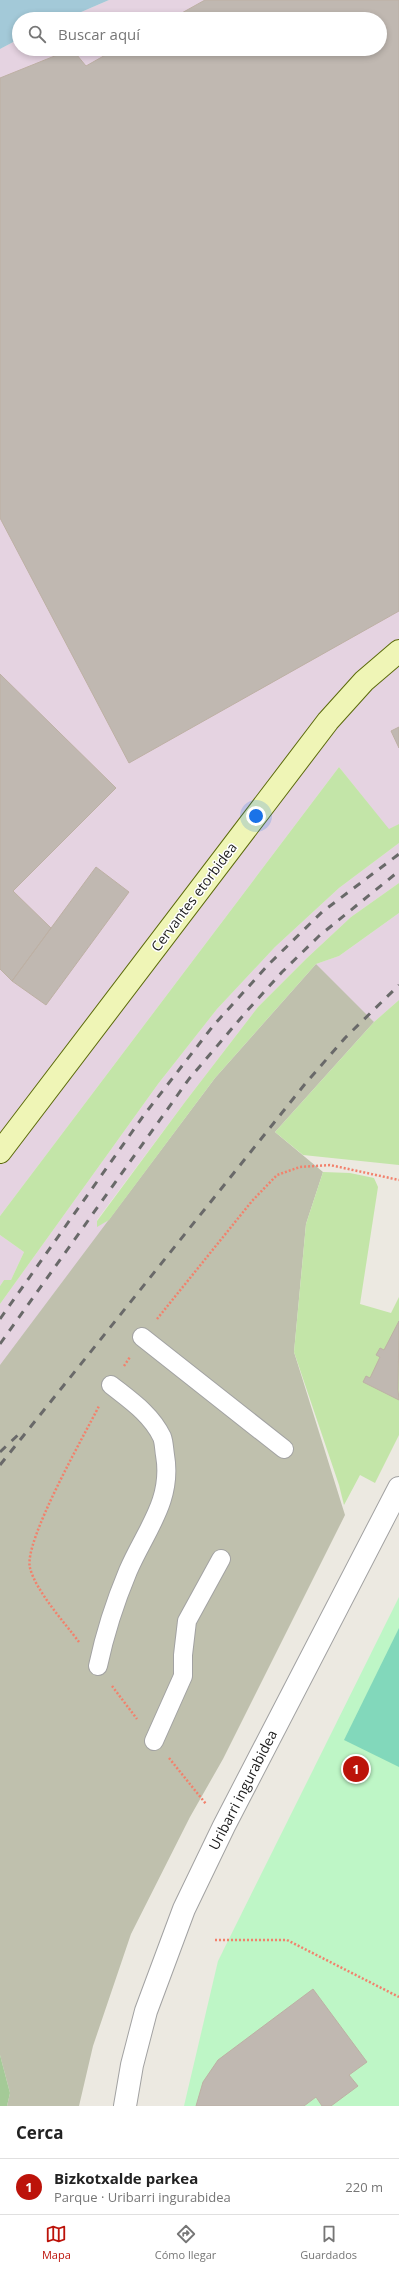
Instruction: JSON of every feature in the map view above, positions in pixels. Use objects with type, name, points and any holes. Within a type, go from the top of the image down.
[{"type":"street","name":"Cervantes etorbidea","points":[[0,1152],[328,721],[364,681],[399,651]]},
{"type":"street","name":"Uribarri ingurabidea","points":[[124,2106],[132,2065],[146,2011],[184,1909],[224,1826],[399,1488]]},
{"type":"lane","points":[[142,1337],[284,1449]]},
{"type":"lane","points":[[98,1666],[105,1631],[128,1570],[162,1501],[168,1471],[162,1437],[145,1412],[111,1385]]},
{"type":"lane","points":[[154,1740],[183,1676],[183,1655],[187,1620],[221,1559]]},
{"type":"path","points":[[216,1940],[286,1940],[399,1996]]},
{"type":"shaded area","points":[[109,0],[399,0],[399,824],[389,830],[339,767],[0,1216],[0,49],[12,43],[12,56],[387,56],[387,12],[81,12]]},
{"type":"shaded area","points":[[399,843],[399,883],[351,917],[258,1007],[97,1220],[97,1226],[109,1220],[215,1078],[316,964],[339,956],[399,913],[399,1000],[374,1022],[275,1132],[0,1479],[0,1304],[158,1084],[217,1009],[275,947],[339,888]]},
{"type":"shaded area","points":[[316,964],[374,1022],[275,1132],[323,1172],[306,1224],[294,1352],[345,1515],[223,1759],[190,1817],[131,1934],[93,2046],[79,2106],[7,2106],[10,2093],[0,2055],[0,1365],[215,1078]]},
{"type":"shaded area","points":[[0,1235],[24,1252],[11,1280],[4,1280],[0,1286]]},
{"type":"green space","points":[[339,767],[389,829],[399,824],[399,843],[339,888],[275,947],[217,1009],[158,1084],[0,1304],[0,1286],[4,1280],[11,1280],[24,1252],[0,1235],[0,1216]]},
{"type":"green space","points":[[399,883],[399,913],[339,956],[316,964],[215,1078],[109,1220],[97,1227],[97,1221],[185,1102],[258,1007],[351,917]]},
{"type":"green space","points":[[399,1000],[399,1165],[303,1155],[275,1132],[374,1022]]},
{"type":"green space","points":[[323,1172],[350,1173],[374,1178],[378,1187],[360,1304],[391,1313],[399,1297],[399,1435],[375,1483],[360,1475],[344,1505],[339,1485],[294,1352],[306,1224]]},
{"type":"green space","points":[[399,1597],[399,2106],[184,2106],[218,1961]]},
{"type":"green space","points":[[399,1628],[399,1767],[344,1740]]},
{"type":"green space","points":[[0,2055],[10,2093],[7,2106],[0,2106]]},
{"type":"water","points":[[0,0],[109,0],[81,12],[12,12],[12,43],[0,49]]},
{"type":"building","points":[[205,0],[399,0],[399,611],[129,763],[0,518],[0,78],[55,56],[78,56],[86,66],[104,56],[387,56],[387,12],[184,12]]},
{"type":"building","points":[[0,674],[116,788],[13,891],[51,928],[12,981],[0,969]]},
{"type":"building","points":[[399,727],[399,748],[391,731]]},
{"type":"building","points":[[96,867],[129,892],[46,1005],[12,981]]},
{"type":"building","points":[[399,1321],[399,1400],[363,1382],[366,1376],[370,1378],[380,1357],[376,1355],[380,1348],[384,1350]]},
{"type":"building","points":[[313,1989],[367,2062],[349,2075],[358,2086],[331,2106],[322,2106],[316,2097],[304,2106],[196,2106],[203,2082],[218,2060]]},
{"type":"railway","points":[[0,1319],[144,1115],[213,1026],[269,964],[322,912],[399,854]]},
{"type":"railway","points":[[0,1344],[189,1079],[282,972],[319,936],[399,871]]},
{"type":"railway","points":[[0,1465],[305,1084],[345,1038],[399,985]]},
{"type":"railway","points":[[0,1452],[20,1433]]},
{"type":"place","name":"Bizkotxalde parkea","points":[[356,1769]]}]
